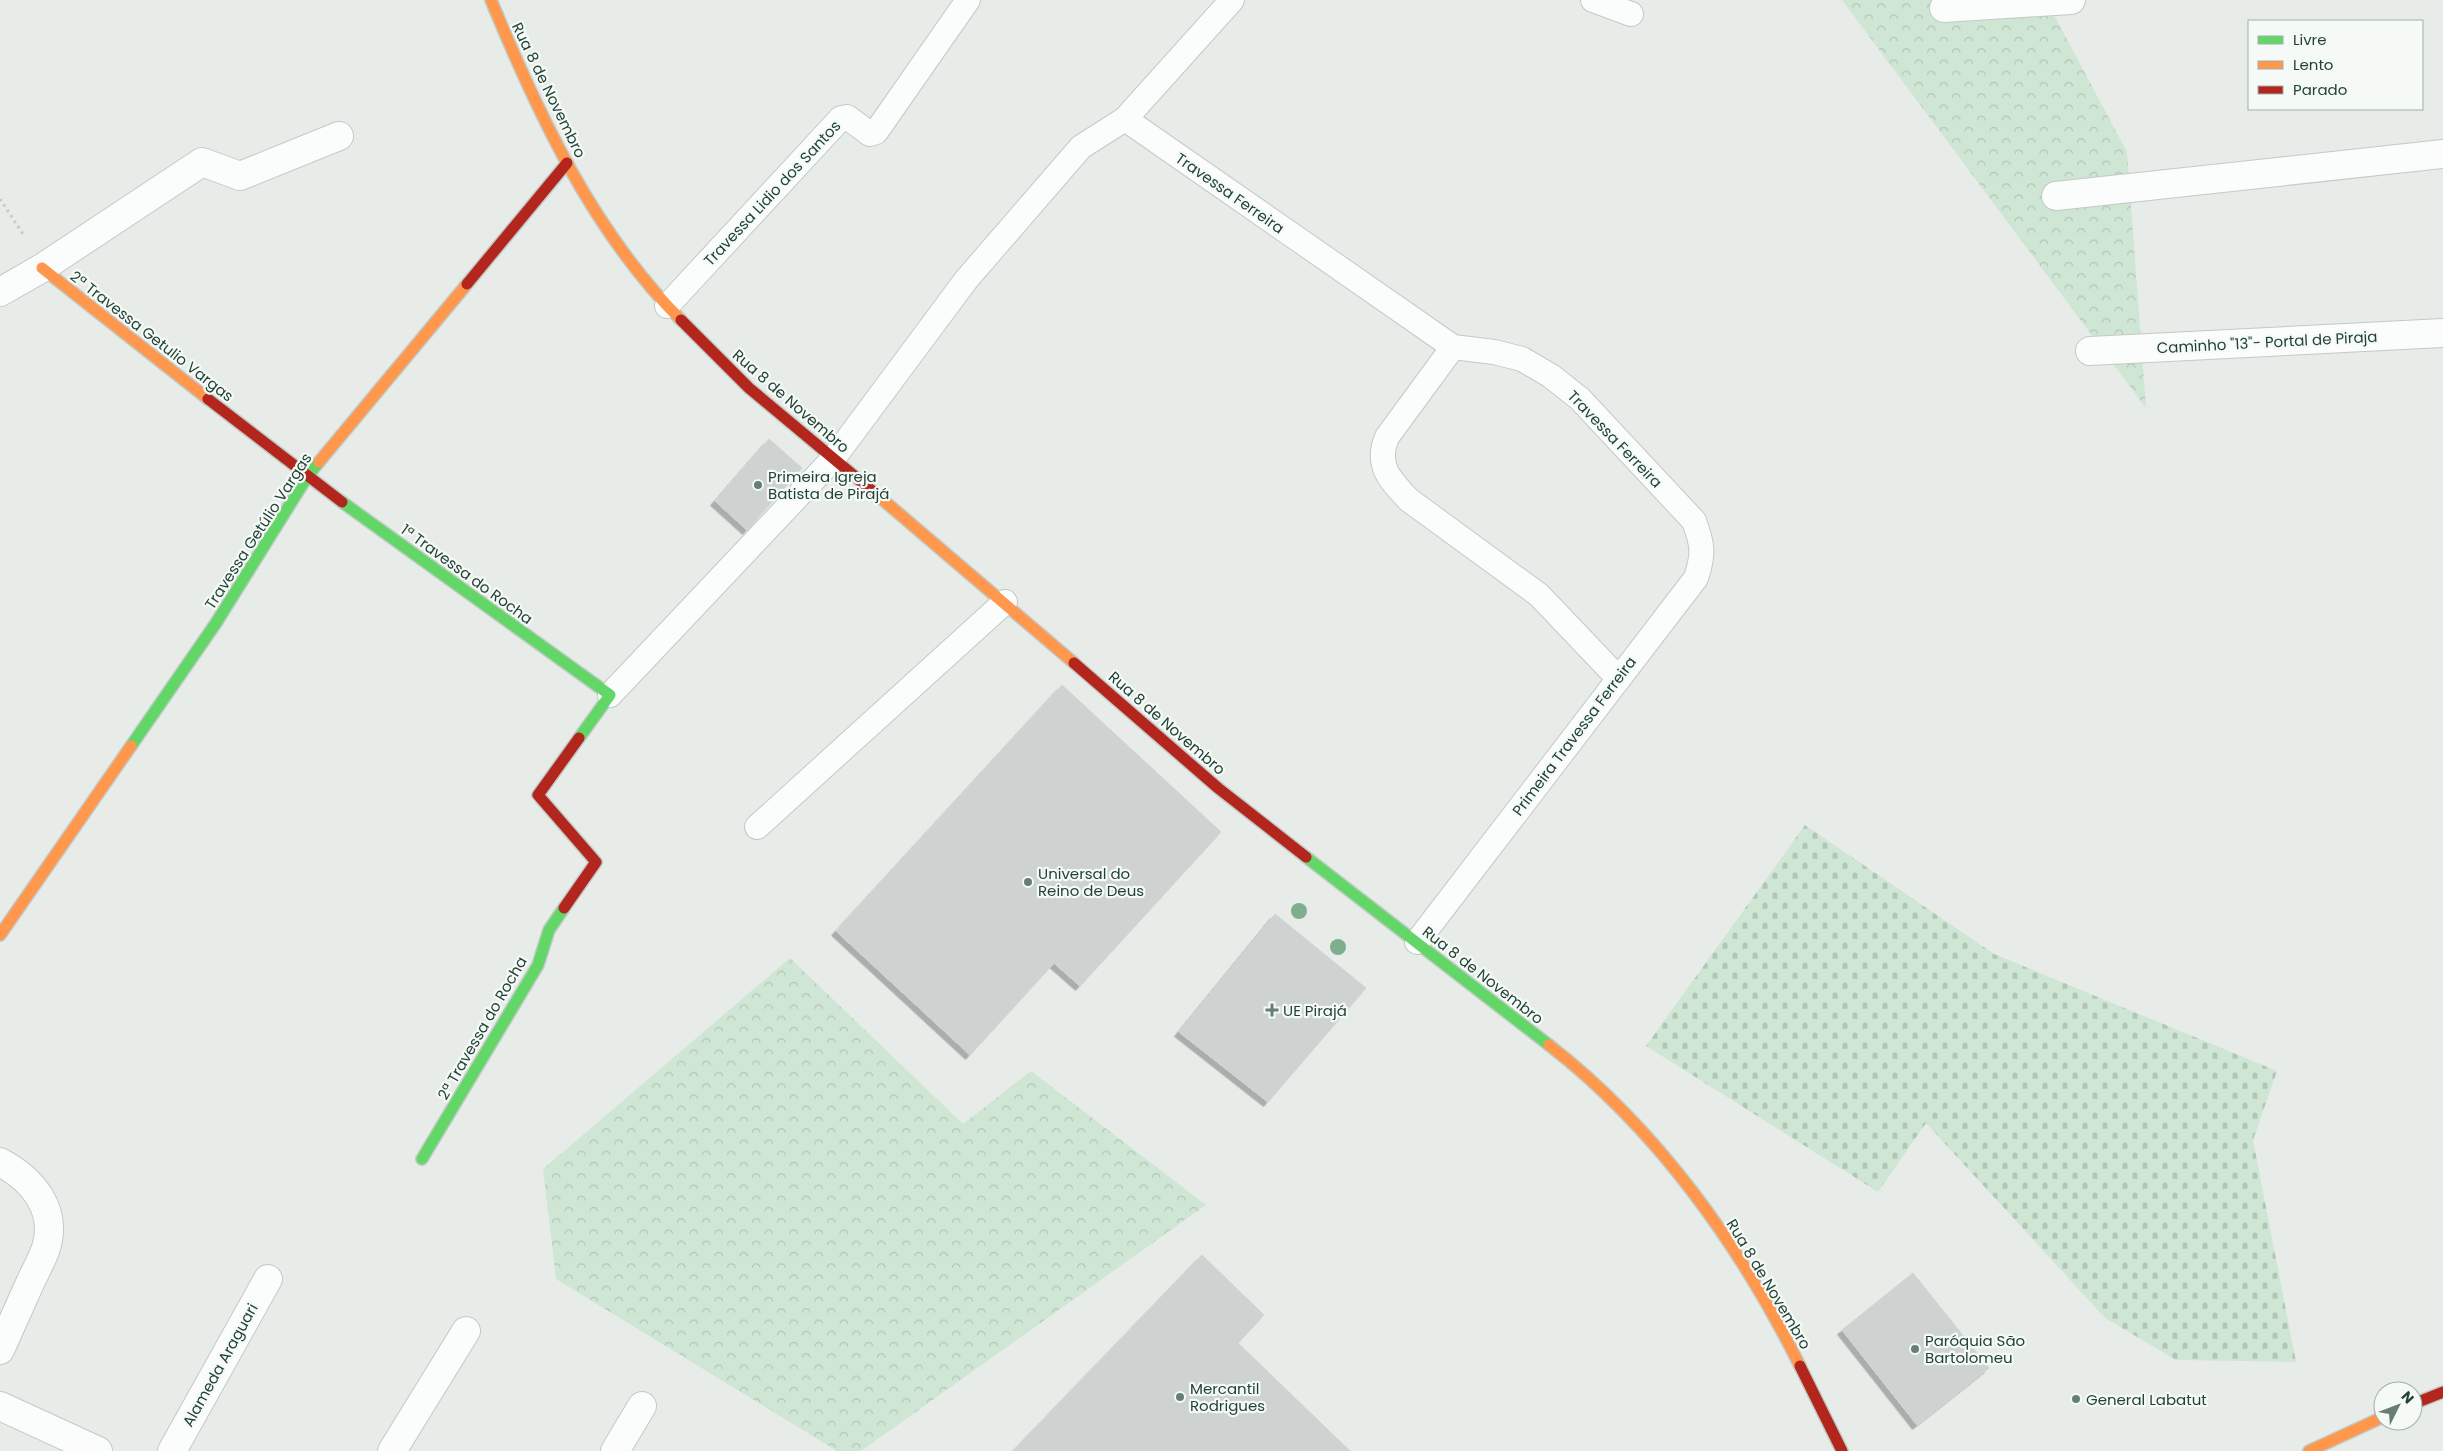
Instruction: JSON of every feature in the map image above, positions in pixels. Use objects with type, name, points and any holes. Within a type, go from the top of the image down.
[{"type":"street","name":"Rua 8 de Novembro","points":[[491,0],[518,66],[567,163],[613,237],[667,306],[749,388],[1005,602],[1218,788],[1578,1068],[1634,1122],[1687,1186],[1733,1248],[1779,1323],[1842,1451]]},
{"type":"street","points":[[1944,8],[2071,0]]},
{"type":"street","points":[[0,292],[42,268],[202,162],[240,176],[339,136]]},
{"type":"street","points":[[2056,196],[2443,154]]},
{"type":"street","name":"Travessa Getúlio Vargas","points":[[0,935],[216,624],[307,477],[567,163]]},
{"type":"street","name":"2ª Travessa Getulio Vargas","points":[[42,268],[307,477]]},
{"type":"street","name":"Caminho \"13\"- Portal de Piraja","points":[[2090,351],[2443,333]]},
{"type":"street","name":"1ª Travessa do Rocha","points":[[307,477],[610,696]]},
{"type":"street","name":"2ª Travessa do Rocha","points":[[422,1159],[538,965],[549,930],[596,862],[538,795],[610,696]]},
{"type":"street","points":[[0,1350],[46,1247],[48,1228],[46,1207],[34,1186],[8,1166]]},
{"type":"street","name":"Alameda Araguari","points":[[172,1451],[268,1279]]},
{"type":"street","points":[[392,1451],[466,1330]]},
{"type":"street","points":[[2423,1400],[2443,1392]]},
{"type":"street","points":[[0,1406],[60,1442],[98,1451]]},
{"type":"street","points":[[615,1451],[642,1406]]},
{"type":"street","points":[[2309,1451],[2373,1422]]},
{"type":"lane","name":"Travessa Lidio dos Santos","points":[[667,306],[841,118],[848,117],[868,132],[876,132],[968,0]]},
{"type":"lane","points":[[610,696],[834,459],[966,280],[1081,147],[1125,119],[1232,0]]},
{"type":"lane","points":[[1593,0],[1631,14]]},
{"type":"lane","name":"Travessa Ferreira","points":[[1125,119],[1453,347],[1494,352],[1522,359],[1551,376],[1580,399],[1694,521]]},
{"type":"lane","points":[[1453,347],[1387,437],[1382,450],[1384,466],[1394,484],[1409,500],[1538,595],[1618,678]]},
{"type":"lane","name":"Primeira Travessa Ferreira","points":[[1417,942],[1696,578],[1703,556],[1700,538],[1694,521]]},
{"type":"lane","points":[[757,826],[1005,602]]},
{"type":"path","points":[[0,199],[20,228],[42,268]]},
{"type":"green space","points":[[1842,0],[2046,0],[2127,152],[2146,408]]},
{"type":"green space","points":[[1805,825],[1994,954],[2277,1071],[2253,1140],[2296,1362],[2176,1360],[2105,1318],[1926,1123],[1878,1192],[1646,1046]]},
{"type":"green space","points":[[790,958],[963,1124],[1031,1071],[1206,1205],[861,1451],[837,1451],[556,1279],[543,1169]]},
{"type":"building","name":"Primeira Igreja Batista de Pirajá","points":[[769,439],[802,468],[747,530],[715,501]]},
{"type":"building","name":"Universal do Reino de Deus","points":[[1062,685],[1221,832],[1080,986],[1054,963],[970,1055],[836,931]]},
{"type":"building","name":"UE Pirajá","points":[[1275,914],[1366,988],[1268,1102],[1179,1032]]},
{"type":"building","name":"Mercantil Rodrigues","points":[[1202,1255],[1264,1315],[1238,1343],[1350,1451],[1013,1451]]},
{"type":"building","name":"Paróquia São Bartolomeu","points":[[1913,1273],[1989,1368],[1917,1425],[1842,1330]]},
{"type":"traffic: fast","points":[[131,746],[216,623],[307,477],[319,462]]},
{"type":"traffic: fast","points":[[342,502],[610,695],[579,738]]},
{"type":"traffic: fast","points":[[1306,857],[1549,1045]]},
{"type":"traffic: fast","points":[[422,1159],[538,965],[549,930],[564,908]]},
{"type":"traffic: slow","points":[[491,0],[528,86],[571,170],[621,249],[649,286],[681,320]]},
{"type":"traffic: slow","points":[[42,268],[208,399]]},
{"type":"traffic: slow","points":[[319,462],[467,284]]},
{"type":"traffic: slow","points":[[876,494],[1074,663]]},
{"type":"traffic: slow","points":[[0,935],[131,746]]},
{"type":"traffic: slow","points":[[1549,1045],[1588,1078],[1625,1114],[1660,1152],[1692,1192],[1723,1233],[1751,1277],[1800,1366]]},
{"type":"traffic: slow","points":[[2309,1451],[2373,1422]]},
{"type":"traffic: jam","points":[[467,284],[567,163]]},
{"type":"traffic: jam","points":[[681,320],[749,388],[876,494]]},
{"type":"traffic: jam","points":[[208,399],[342,502]]},
{"type":"traffic: jam","points":[[1074,663],[1218,788],[1306,857]]},
{"type":"traffic: jam","points":[[564,908],[596,862],[538,795],[579,738]]},
{"type":"traffic: jam","points":[[1800,1366],[1842,1451]]},
{"type":"traffic: jam","points":[[2423,1400],[2443,1392]]},
{"type":"place","name":"Primeira Igreja Batista de Pirajá","points":[[758,485]]},
{"type":"place","name":"Universal do Reino de Deus","points":[[1028,882]]},
{"type":"place","name":"UE Pirajá","points":[[1272,1010]]},
{"type":"place","name":"Paróquia São Bartolomeu","points":[[1915,1349]]},
{"type":"place","name":"Mercantil Rodrigues","points":[[1180,1397]]},
{"type":"place","name":"General Labatut","points":[[2076,1399]]}]
